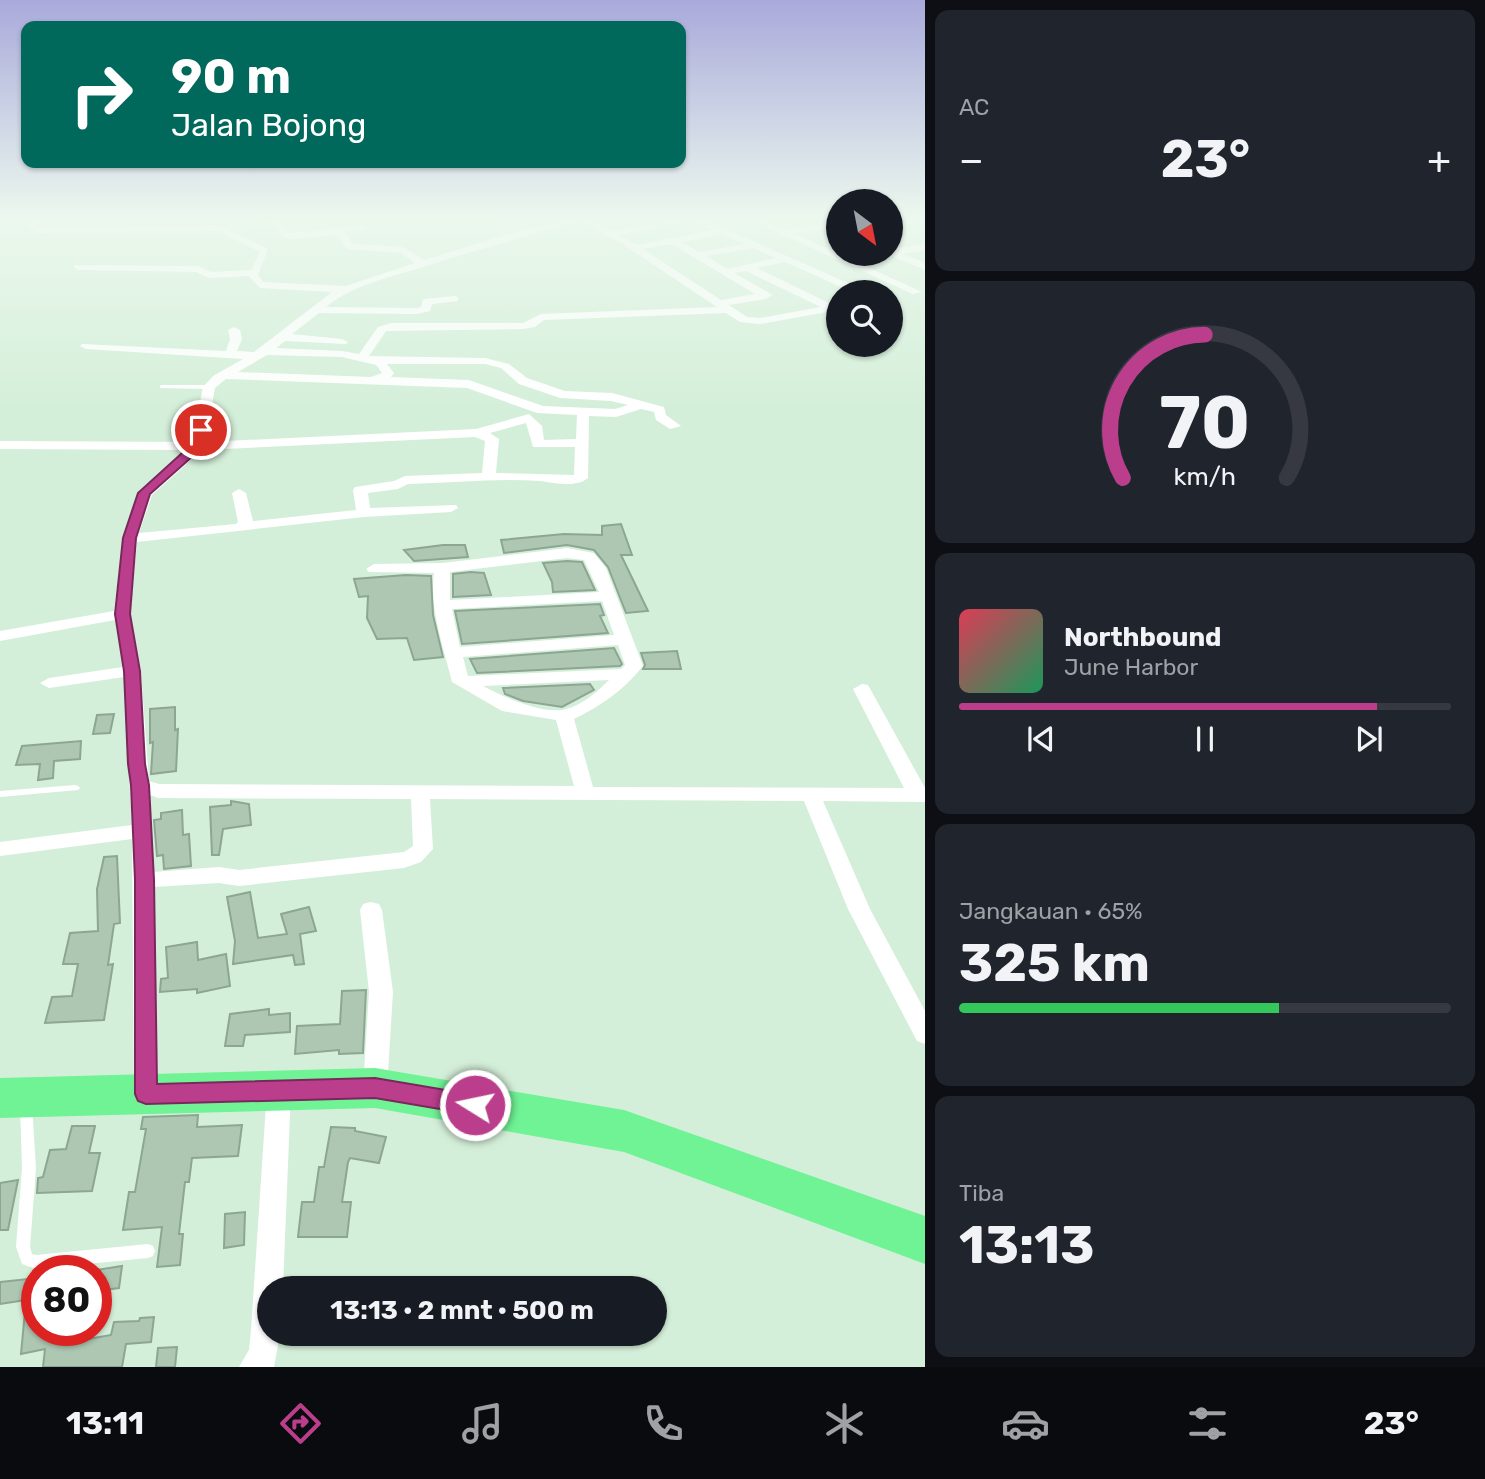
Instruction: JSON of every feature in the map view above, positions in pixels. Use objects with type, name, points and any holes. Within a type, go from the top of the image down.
[{"type":"highway","points":[[14,1097],[375,1088],[624,1131],[925,1240]]},
{"type":"street","points":[[259,283],[260,285],[345,289]]},
{"type":"street","points":[[146,1094],[145,880],[132,671],[122,614],[130,538],[145,493],[198,446],[209,387],[225,374],[261,353],[345,289],[363,283]]},
{"type":"street","points":[[686,283],[744,320],[756,322],[826,309]]},
{"type":"street","points":[[743,283],[765,296]]},
{"type":"street","points":[[779,283],[826,303]]},
{"type":"street","points":[[902,283],[921,291]]},
{"type":"street","points":[[369,359],[371,345],[382,329],[391,326],[523,326],[531,325],[541,317],[722,307],[796,291]]},
{"type":"street","points":[[903,295],[921,291]]},
{"type":"street","points":[[317,310],[417,311],[426,309],[427,301],[454,299]]},
{"type":"street","points":[[590,327],[596,315]]},
{"type":"street","points":[[230,354],[236,340],[234,330]]},
{"type":"street","points":[[283,337],[371,345]]},
{"type":"street","points":[[342,354],[350,343]]},
{"type":"street","points":[[86,346],[230,354],[342,354],[369,359],[496,363],[510,368],[523,381],[564,395],[612,397],[659,409],[660,417],[675,426]]},
{"type":"street","points":[[369,359],[388,369],[384,378],[378,380]]},
{"type":"street","points":[[455,361],[455,380]]},
{"type":"street","points":[[225,374],[455,380],[541,410],[624,412],[641,405]]},
{"type":"street","points":[[365,513],[360,490],[411,480],[489,477],[576,480],[582,475],[583,412]]},
{"type":"street","points":[[0,445],[244,446],[477,433],[529,418],[536,426],[538,444],[583,443]]},
{"type":"street","points":[[477,433],[492,439],[489,477]]},
{"type":"street","points":[[239,493],[245,526]]},
{"type":"street","points":[[130,538],[221,532],[245,526],[365,513],[451,508]]},
{"type":"street","points":[[374,569],[443,568],[579,554],[589,556],[598,568],[634,666],[599,700],[564,716],[508,707],[461,682],[452,653],[439,579],[443,568]]},
{"type":"street","points":[[445,605],[607,596]]},
{"type":"street","points":[[0,636],[122,614]]},
{"type":"street","points":[[452,653],[624,639]]},
{"type":"street","points":[[49,683],[132,671]]},
{"type":"street","points":[[461,682],[628,674]]},
{"type":"street","points":[[140,785],[158,791],[585,791],[921,795],[862,689]]},
{"type":"street","points":[[564,716],[585,791]]},
{"type":"street","points":[[145,880],[219,875],[239,878],[414,857],[423,849],[420,793]]},
{"type":"street","points":[[811,795],[859,909],[917,1001],[925,1034]]},
{"type":"street","points":[[0,849],[142,831]]},
{"type":"street","points":[[371,910],[381,992],[375,1088]]},
{"type":"street","points":[[254,1367],[263,1357],[266,1330],[279,1090]]},
{"type":"lane","points":[[162,387],[209,387]]},
{"type":"lane","points":[[0,794],[75,788]]},
{"type":"lane","points":[[14,1097],[29,1168],[23,1247],[27,1259],[36,1262],[148,1251]]},
{"type":"building","points":[[621,524],[632,555],[621,555],[648,611],[626,613],[608,567],[594,550],[567,545],[504,553],[501,540],[564,534],[602,535],[602,526]]},
{"type":"building","points":[[465,545],[468,557],[414,561],[404,550]]},
{"type":"building","points":[[582,562],[595,590],[553,592],[552,582],[543,563]]},
{"type":"building","points":[[484,573],[491,595],[453,597],[453,574]]},
{"type":"building","points":[[431,576],[433,615],[443,657],[414,660],[407,638],[377,639],[367,618],[368,596],[359,597],[354,579]]},
{"type":"building","points":[[600,604],[604,615],[600,616],[608,633],[462,644],[455,611]]},
{"type":"building","points":[[614,648],[622,664],[620,666],[477,673],[470,659]]},
{"type":"building","points":[[677,651],[681,669],[643,669],[645,665],[641,653]]},
{"type":"building","points":[[590,684],[594,690],[562,707],[523,701],[505,694],[503,688]]},
{"type":"building","points":[[175,707],[175,730],[178,729],[176,771],[151,774],[153,742],[150,743],[150,709]]},
{"type":"building","points":[[114,714],[110,733],[93,734],[97,715]]},
{"type":"building","points":[[81,741],[80,759],[54,761],[53,778],[38,780],[40,764],[16,765],[22,746]]},
{"type":"building","points":[[231,801],[249,804],[251,825],[223,829],[219,855],[212,855],[210,807],[231,805]]},
{"type":"building","points":[[182,810],[183,835],[189,834],[191,866],[164,869],[163,855],[157,856],[154,820],[161,819],[161,813]]},
{"type":"building","points":[[117,856],[120,923],[114,924],[108,965],[113,964],[104,1020],[45,1023],[52,997],[72,996],[78,964],[63,964],[70,933],[98,931],[97,889],[104,857]]},
{"type":"building","points":[[250,892],[258,938],[287,934],[281,914],[309,907],[316,931],[300,934],[304,964],[295,965],[293,955],[233,964],[235,941],[227,897]]},
{"type":"building","points":[[197,942],[198,960],[226,954],[230,986],[197,993],[197,989],[160,992],[161,979],[168,978],[166,947]]},
{"type":"building","points":[[366,990],[363,1053],[339,1054],[339,1050],[295,1054],[297,1026],[340,1024],[342,991]]},
{"type":"building","points":[[269,1009],[269,1015],[290,1013],[290,1032],[245,1035],[243,1046],[225,1046],[230,1014]]},
{"type":"building","points":[[198,1115],[197,1127],[242,1125],[238,1156],[192,1158],[189,1182],[185,1182],[179,1234],[183,1234],[180,1265],[157,1267],[162,1227],[123,1230],[129,1192],[135,1192],[146,1129],[141,1129],[143,1117]]},
{"type":"building","points":[[72,1126],[95,1126],[89,1153],[100,1153],[92,1191],[37,1193],[38,1178],[43,1177],[50,1150],[66,1149]]},
{"type":"building","points":[[331,1127],[355,1128],[355,1131],[386,1137],[379,1163],[350,1158],[348,1162],[342,1202],[351,1202],[347,1237],[298,1237],[302,1202],[314,1202],[319,1167],[324,1167]]},
{"type":"building","points":[[18,1180],[8,1230],[0,1230],[0,1183]]},
{"type":"building","points":[[245,1212],[244,1245],[224,1248],[225,1214]]},
{"type":"building","points":[[122,1266],[119,1288],[112,1289],[112,1268]]},
{"type":"building","points":[[21,1280],[21,1301],[0,1304],[0,1282]]},
{"type":"building","points":[[154,1317],[151,1342],[126,1344],[122,1367],[43,1367],[45,1349],[21,1354],[22,1346],[112,1346],[114,1322],[139,1321],[140,1318]]},
{"type":"building","points":[[177,1347],[175,1367],[156,1367],[158,1348]]},
{"type":"route","points":[[201,430],[198,446],[145,493],[130,538],[122,614],[132,671],[145,880],[146,1094],[375,1088],[475,1105]]}]
